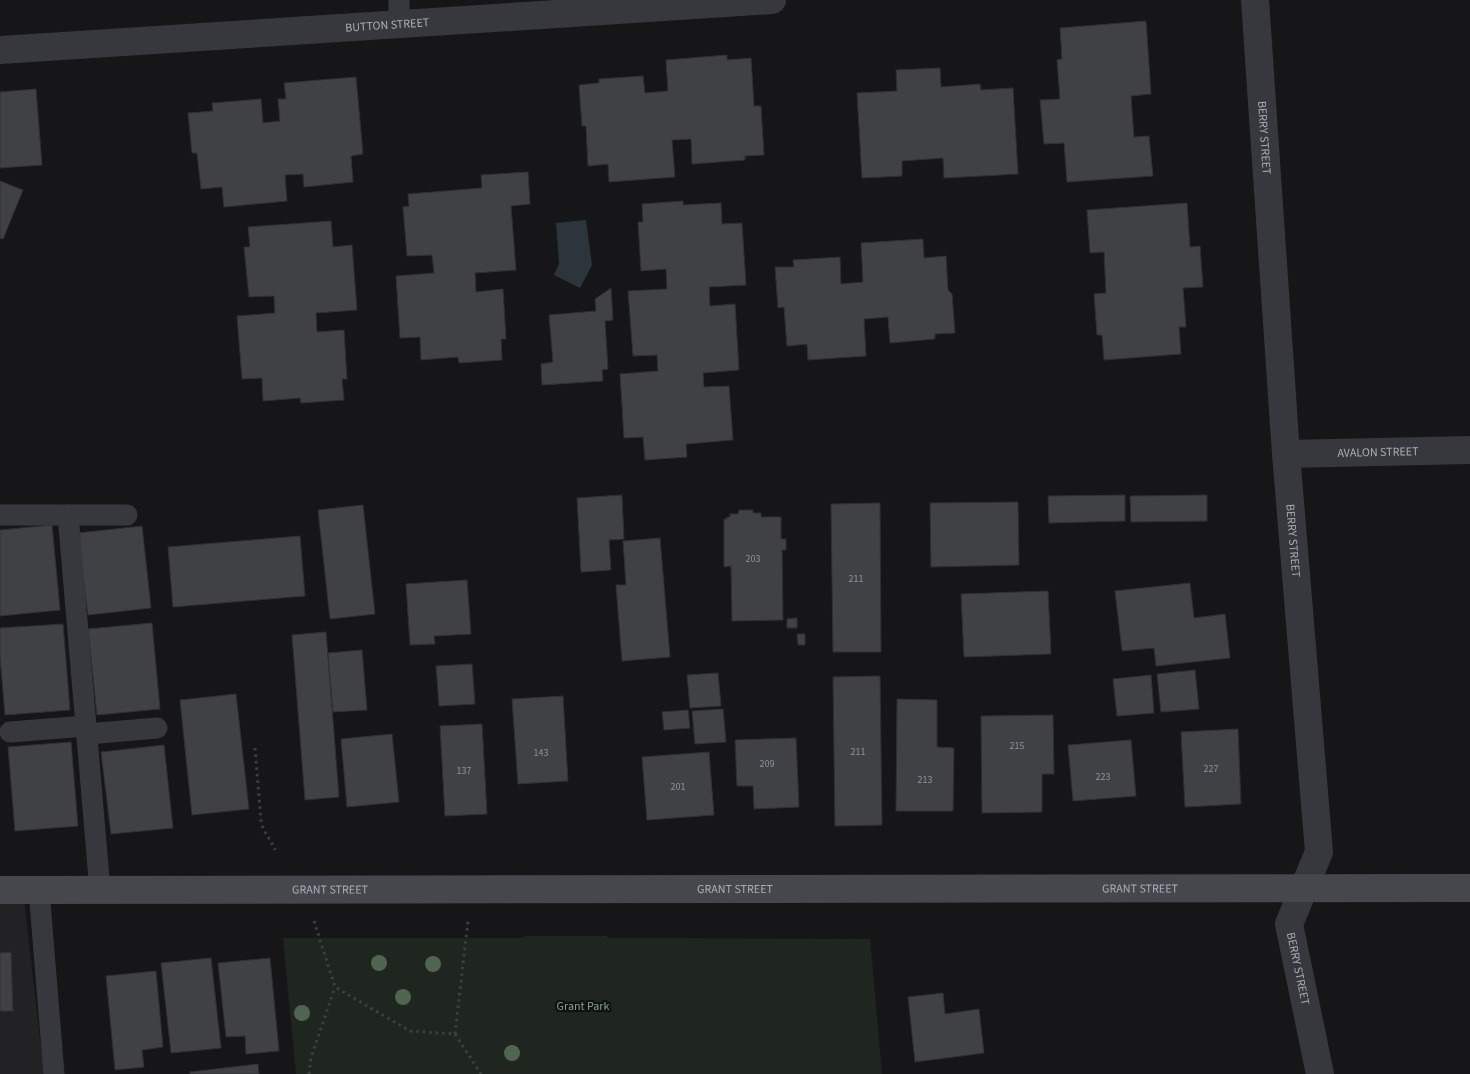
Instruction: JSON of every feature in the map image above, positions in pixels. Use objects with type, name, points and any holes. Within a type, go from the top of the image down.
[{"type":"street","name":"BUTTON STREET","points":[[0,50],[399,12],[772,0]]},
{"type":"street","name":"BERRY STREET","points":[[1255,0],[1286,454],[1319,852],[1288,924],[1320,1074]]},
{"type":"street","name":"AVALON STREET","points":[[1286,454],[1470,450]]},
{"type":"street","name":"GRANT STREET","points":[[0,890],[1470,888]]},
{"type":"lane","points":[[0,515],[127,515]]},
{"type":"lane","points":[[68,515],[100,890]]},
{"type":"lane","points":[[10,732],[157,728]]},
{"type":"lane","points":[[39,890],[54,1074]]},
{"type":"path","points":[[255,748],[262,829],[272,841],[275,850]]},
{"type":"path","points":[[468,920],[455,1034],[481,1074]]},
{"type":"path","points":[[309,1074],[312,1058],[335,987],[314,921]]},
{"type":"path","points":[[335,987],[410,1032],[455,1034]]},
{"type":"shaded area","points":[[586,220],[592,265],[580,288],[554,275],[559,264],[556,223]]},
{"type":"shaded area","points":[[0,890],[23,890],[44,1074],[0,1074]]},
{"type":"green space","name":"Grant Park","points":[[525,936],[870,939],[882,1074],[296,1074],[283,938],[521,938]]},
{"type":"building","points":[[1146,21],[1151,94],[1131,96],[1134,137],[1149,136],[1153,176],[1067,182],[1064,143],[1044,144],[1040,100],[1060,99],[1057,60],[1062,59],[1060,28]]},
{"type":"building","points":[[727,55],[727,60],[751,58],[754,106],[761,106],[764,155],[745,156],[745,160],[692,164],[691,139],[672,140],[675,177],[609,182],[608,164],[588,166],[586,126],[582,126],[579,85],[599,83],[599,79],[643,76],[645,93],[668,91],[666,60]]},
{"type":"building","points":[[940,68],[941,87],[980,84],[981,90],[1013,88],[1018,174],[944,178],[943,158],[902,161],[902,176],[862,178],[857,93],[897,91],[896,70]]},
{"type":"building","points":[[356,77],[363,154],[351,156],[353,182],[304,187],[303,174],[285,175],[287,201],[224,207],[222,187],[201,189],[197,153],[192,153],[188,113],[213,111],[212,103],[261,99],[263,123],[280,121],[278,99],[286,99],[284,83]]},
{"type":"building","points":[[36,89],[42,165],[0,168],[0,92]]},
{"type":"building","points":[[528,172],[530,204],[511,206],[516,270],[475,273],[476,292],[503,289],[506,339],[501,339],[502,360],[459,363],[458,357],[421,360],[420,337],[400,338],[396,276],[434,273],[432,255],[407,256],[403,207],[409,206],[408,194],[482,188],[481,175]]},
{"type":"building","points":[[0,181],[23,190],[3,239],[0,238]]},
{"type":"building","points":[[683,201],[683,205],[721,203],[722,224],[742,223],[746,285],[709,287],[710,306],[735,304],[739,370],[703,373],[704,387],[729,386],[733,440],[686,444],[687,457],[645,460],[643,437],[624,438],[620,374],[658,371],[657,355],[633,356],[628,291],[667,289],[666,269],[641,271],[638,222],[643,222],[642,204]]},
{"type":"building","points":[[1187,203],[1190,247],[1200,246],[1203,287],[1183,288],[1186,327],[1179,327],[1181,354],[1104,360],[1102,335],[1097,335],[1094,294],[1106,293],[1104,252],[1090,253],[1087,210]]},
{"type":"building","points":[[331,221],[333,247],[352,245],[357,310],[316,313],[317,332],[344,330],[347,379],[342,379],[344,400],[301,403],[300,398],[263,401],[262,378],[242,379],[237,316],[275,313],[274,296],[249,297],[244,247],[250,247],[248,227]]},
{"type":"building","points":[[923,239],[924,258],[946,256],[948,290],[952,294],[955,333],[935,334],[935,339],[890,343],[888,317],[864,319],[866,356],[808,360],[807,344],[787,346],[784,307],[778,308],[775,267],[794,267],[793,260],[840,257],[841,284],[863,282],[861,243]]},
{"type":"building","points":[[611,288],[613,320],[605,321],[608,369],[602,370],[603,381],[542,385],[541,364],[553,362],[549,315],[596,311],[595,299]]},
{"type":"building","points":[[622,495],[624,539],[609,540],[611,570],[581,572],[577,498]]},
{"type":"building","points":[[1125,495],[1125,521],[1049,523],[1048,496]]},
{"type":"building","points":[[1207,495],[1207,521],[1131,522],[1130,496]]},
{"type":"building","points":[[1018,502],[1019,565],[931,567],[930,503]]},
{"type":"building","points":[[880,503],[881,652],[833,652],[831,504]]},
{"type":"building","points":[[363,505],[375,614],[330,619],[318,510]]},
{"type":"building","points":[[739,510],[753,510],[753,513],[761,513],[761,517],[781,517],[781,539],[786,539],[786,550],[782,550],[783,620],[732,621],[731,566],[724,567],[724,519],[730,517],[730,514],[738,514]]},
{"type":"building","points":[[52,525],[60,610],[0,616],[0,530]]},
{"type":"building","points":[[142,526],[151,608],[88,615],[78,533]]},
{"type":"building","points":[[300,536],[305,596],[173,607],[168,547]]},
{"type":"building","points":[[660,538],[670,657],[622,661],[616,585],[626,585],[623,541]]},
{"type":"building","points":[[467,580],[471,634],[434,636],[435,644],[410,645],[406,584]]},
{"type":"building","points":[[1190,583],[1194,618],[1225,614],[1230,658],[1156,666],[1154,648],[1122,651],[1115,591]]},
{"type":"building","points":[[1048,591],[1051,654],[964,657],[961,594]]},
{"type":"building","points":[[797,618],[797,628],[787,628],[787,619]]},
{"type":"building","points":[[152,623],[160,709],[97,715],[88,629]]},
{"type":"building","points":[[63,624],[70,710],[5,715],[0,657],[0,628]]},
{"type":"building","points":[[326,632],[339,797],[305,800],[292,635]]},
{"type":"building","points":[[797,634],[805,634],[805,645],[798,645]]},
{"type":"building","points":[[362,650],[367,710],[333,712],[328,653]]},
{"type":"building","points":[[472,664],[475,704],[439,706],[436,666]]},
{"type":"building","points":[[1195,670],[1199,709],[1161,712],[1157,674]]},
{"type":"building","points":[[718,673],[721,706],[690,708],[687,675]]},
{"type":"building","points":[[1151,675],[1154,713],[1117,716],[1113,679]]},
{"type":"building","points":[[880,676],[882,825],[835,826],[833,677]]},
{"type":"building","points":[[236,694],[249,809],[192,815],[180,700]]},
{"type":"building","points":[[563,696],[568,781],[518,784],[512,699]]},
{"type":"building","points":[[897,699],[937,700],[937,747],[954,748],[953,811],[896,811]]},
{"type":"building","points":[[723,709],[726,742],[695,744],[692,711]]},
{"type":"building","points":[[688,710],[690,728],[664,730],[662,712]]},
{"type":"building","points":[[1053,715],[1054,774],[1042,774],[1042,812],[982,813],[981,716]]},
{"type":"building","points":[[482,724],[487,814],[445,816],[440,726]]},
{"type":"building","points":[[1238,729],[1241,804],[1185,807],[1181,732]]},
{"type":"building","points":[[392,734],[399,802],[347,807],[341,739]]},
{"type":"building","points":[[796,738],[799,807],[754,809],[753,786],[737,786],[735,740]]},
{"type":"building","points":[[1131,740],[1136,796],[1073,801],[1068,745]]},
{"type":"building","points":[[71,742],[78,826],[15,831],[8,747]]},
{"type":"building","points":[[164,745],[173,828],[111,834],[101,752]]},
{"type":"building","points":[[709,752],[714,815],[647,820],[642,757]]},
{"type":"building","points":[[11,952],[13,1011],[0,1011],[0,953]]},
{"type":"building","points":[[211,958],[221,1048],[171,1053],[161,963]]},
{"type":"building","points":[[270,958],[279,1051],[246,1054],[245,1036],[226,1037],[218,963]]},
{"type":"building","points":[[156,971],[163,1047],[142,1050],[144,1067],[115,1070],[106,976]]},
{"type":"building","points":[[943,993],[945,1014],[979,1009],[984,1053],[915,1062],[908,997]]},
{"type":"building","points":[[258,1064],[259,1074],[190,1074],[190,1072]]}]
